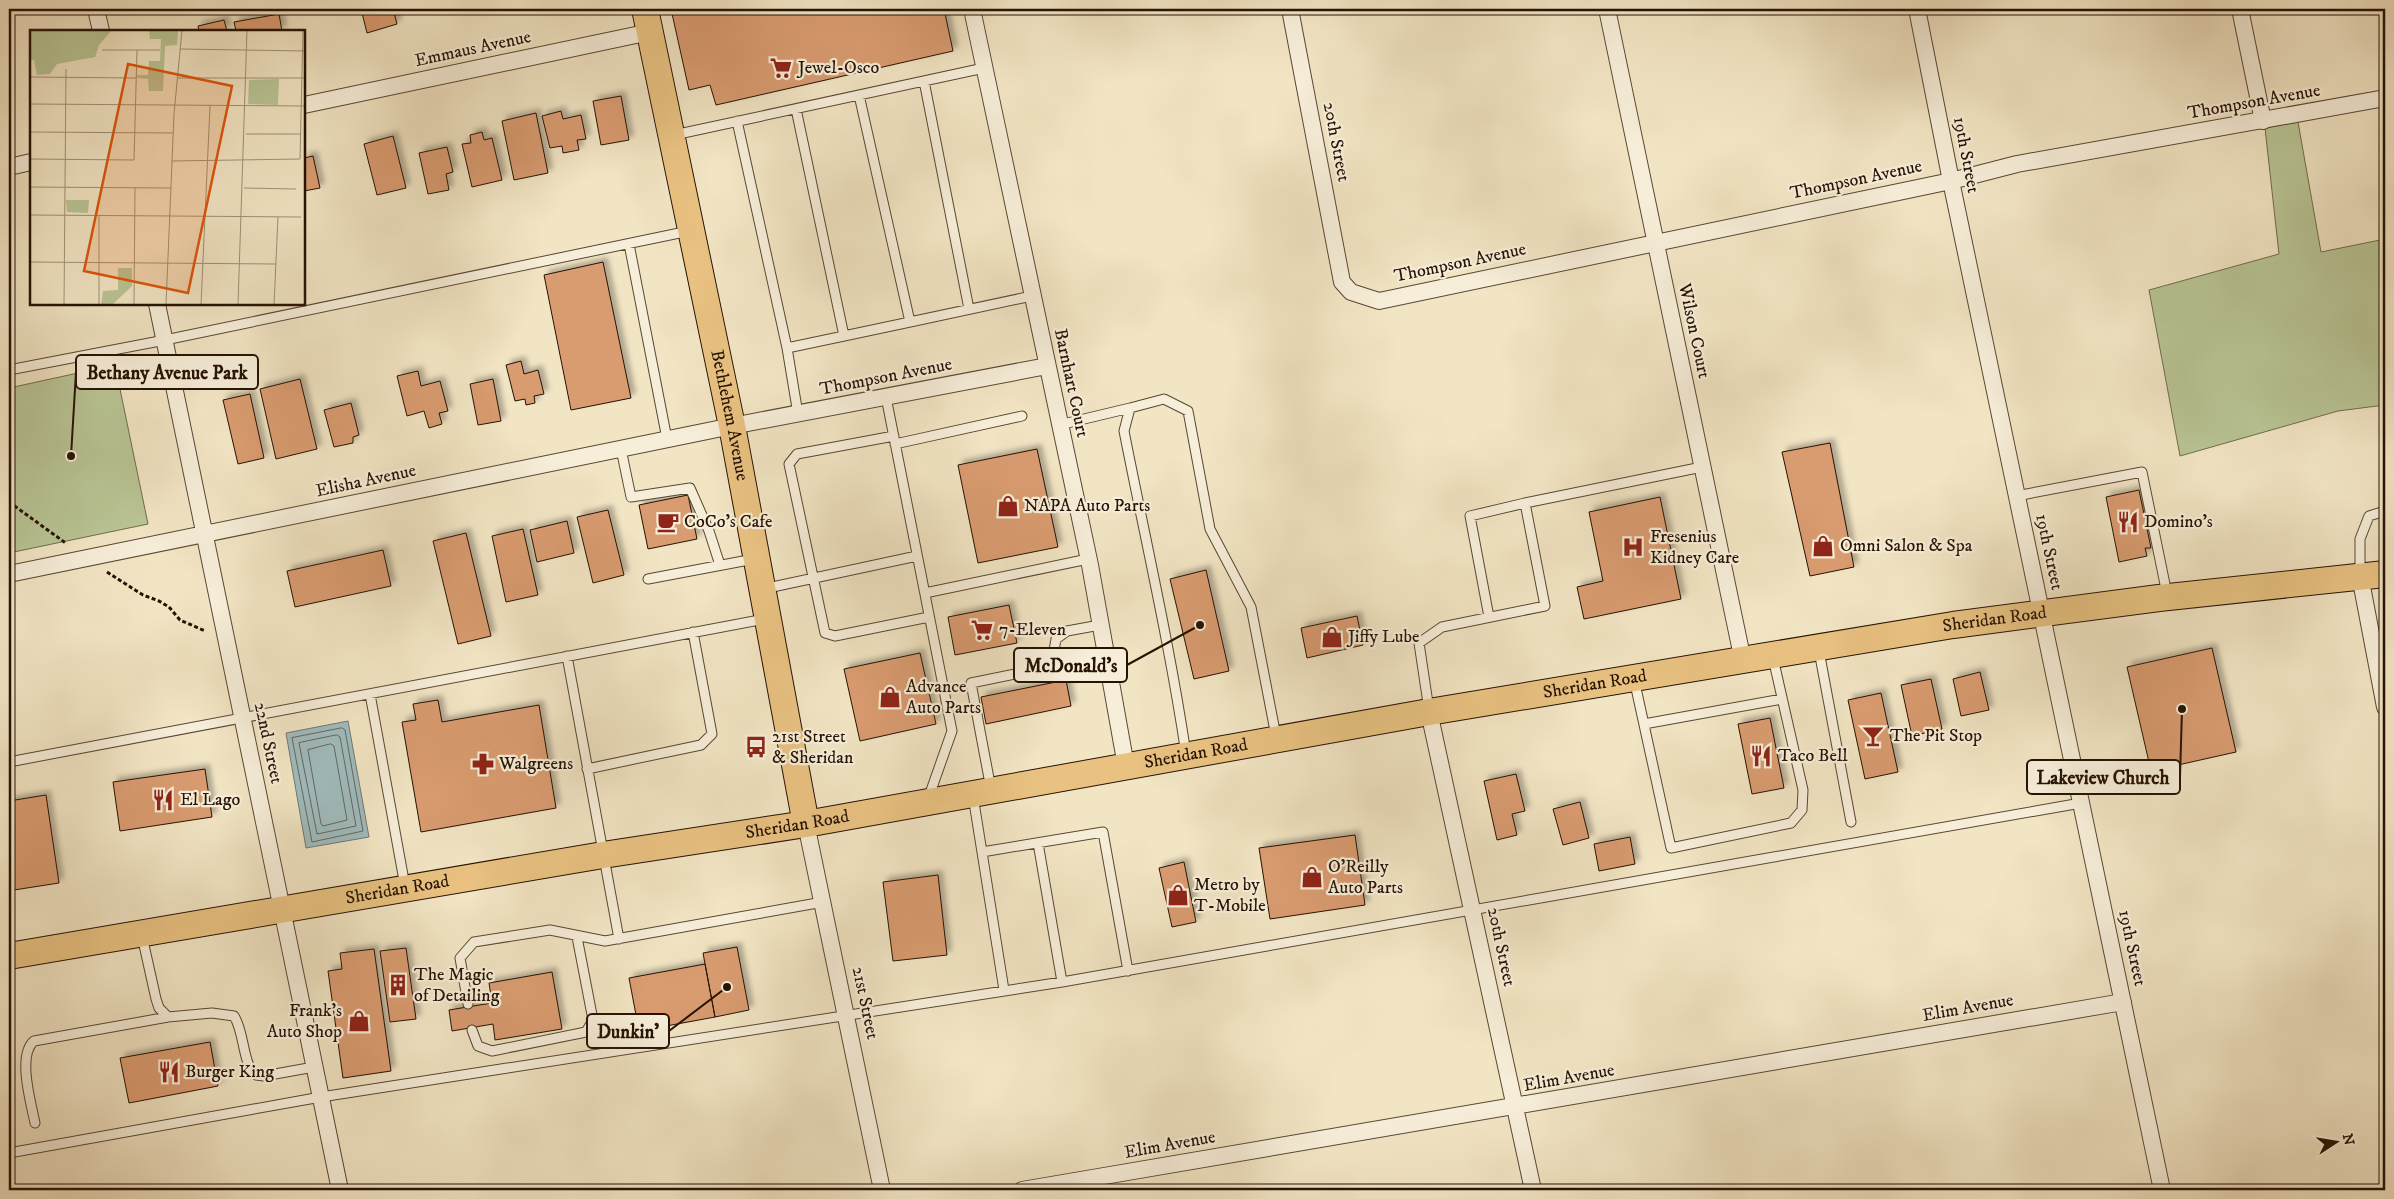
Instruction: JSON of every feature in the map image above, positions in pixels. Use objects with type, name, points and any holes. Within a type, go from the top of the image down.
[{"type":"main road","name":"Bethlehem Avenue","points":[[648,20],[732,426],[806,824]]},
{"type":"main road","name":"Sheridan Road","points":[[9,956],[603,855],[806,824],[1429,712],[1953,625],[2168,597],[2373,575]]},
{"type":"street","points":[[96,9],[101,30]]},
{"type":"street","name":"Barnhart Court","points":[[972,9],[1088,559],[1126,766]]},
{"type":"street","name":"20th Street","points":[[1290,9],[1342,282]]},
{"type":"street","name":"Wilson Court","points":[[1607,9],[1743,661]]},
{"type":"street","name":"19th Street","points":[[1917,9],[2016,496],[2162,1190]]},
{"type":"street","points":[[2240,9],[2262,121]]},
{"type":"street","name":"Emmaus Avenue","points":[[305,105],[648,20]]},
{"type":"street","name":"Thompson Avenue","points":[[1342,282],[1351,292],[1379,301],[1951,181],[2017,164],[2385,98]]},
{"type":"street","points":[[9,167],[30,162]]},
{"type":"street","name":"22nd Street","points":[[157,305],[340,1190]]},
{"type":"street","name":"Thompson Avenue","points":[[732,426],[1047,366]]},
{"type":"street","name":"Elisha Avenue","points":[[9,574],[732,426]]},
{"type":"street","points":[[2373,575],[2385,707]]},
{"type":"street","name":"20th Street","points":[[1429,712],[1533,1190]]},
{"type":"street","name":"21st Street","points":[[806,824],[847,1014],[882,1190]]},
{"type":"street","name":"Elim Avenue","points":[[1022,1190],[2123,1002]]},
{"type":"lane","points":[[672,136],[984,68]]},
{"type":"lane","points":[[924,80],[969,309]]},
{"type":"lane","points":[[859,95],[910,322]]},
{"type":"lane","points":[[796,109],[844,336]]},
{"type":"lane","points":[[737,122],[787,348],[798,414]]},
{"type":"lane","points":[[9,370],[164,340],[692,231]]},
{"type":"lane","points":[[629,244],[667,439]]},
{"type":"lane","points":[[787,348],[1032,296]]},
{"type":"lane","points":[[886,397],[952,731],[927,802]]},
{"type":"lane","points":[[1059,424],[1164,399],[1188,411],[1210,529],[1250,606],[1276,739]]},
{"type":"lane","points":[[1130,408],[1124,431],[1175,679],[1186,755]]},
{"type":"lane","points":[[930,617],[835,636],[825,633],[789,464],[797,454],[894,440],[1022,416]]},
{"type":"lane","points":[[621,449],[631,497],[690,488],[709,531],[720,566]]},
{"type":"lane","points":[[1489,618],[1470,516],[1702,467]]},
{"type":"lane","points":[[2016,496],[2142,472],[2168,597]]},
{"type":"lane","points":[[1429,712],[1419,643],[1442,628],[1545,606],[1525,503]]},
{"type":"lane","points":[[2373,575],[2360,539],[2369,516],[2385,511]]},
{"type":"lane","points":[[763,590],[917,556]]},
{"type":"lane","points":[[648,580],[757,558]]},
{"type":"lane","points":[[925,592],[1088,559]]},
{"type":"lane","points":[[9,762],[768,618]]},
{"type":"lane","points":[[1004,990],[982,852],[982,792],[972,683],[1044,668],[1052,662],[1056,639],[1067,631],[1100,625]]},
{"type":"lane","points":[[588,769],[700,745],[712,734],[693,632]]},
{"type":"lane","points":[[1818,648],[1851,822]]},
{"type":"lane","points":[[568,656],[619,939]]},
{"type":"lane","points":[[1634,679],[1672,848],[1791,823],[1802,810],[1803,790],[1773,656]]},
{"type":"lane","points":[[370,694],[406,888]]},
{"type":"lane","points":[[1644,724],[1782,699]]},
{"type":"lane","points":[[9,1153],[321,1097],[1128,971],[2081,804]]},
{"type":"lane","points":[[982,852],[1103,832],[1128,971]]},
{"type":"lane","points":[[1038,843],[1062,982]]},
{"type":"lane","points":[[468,1004],[460,958],[474,942],[550,930],[605,942],[823,902]]},
{"type":"lane","points":[[141,933],[159,1008],[168,1017]]},
{"type":"lane","points":[[472,1030],[478,1046],[492,1051],[586,1032],[593,1020],[577,937]]},
{"type":"lane","points":[[35,1123],[26,1065],[26,1052],[29,1045],[34,1041],[168,1017],[212,1013],[234,1016],[242,1034],[248,1065],[256,1075],[264,1076],[314,1067]]},
{"type":"path","points":[[9,502],[57,536],[84,559],[143,595],[160,601],[169,607],[180,620],[226,640]]},
{"type":"green space","points":[[2298,122],[2321,252],[2385,239],[2385,405],[2338,411],[2180,456],[2149,290],[2279,254],[2265,128]]},
{"type":"green space","points":[[115,365],[148,524],[9,553],[9,388]]},
{"type":"water","points":[[348,721],[369,837],[306,848],[286,733]]},
{"type":"building","points":[[361,9],[393,9],[397,24],[367,33]]},
{"type":"building","name":"Jewel-Osco","points":[[671,9],[944,9],[953,51],[716,105],[710,85],[689,90]]},
{"type":"building","points":[[279,14],[282,30],[236,30],[234,22]]},
{"type":"building","points":[[224,20],[227,30],[199,30],[198,26]]},
{"type":"building","points":[[621,96],[629,140],[601,145],[593,101]]},
{"type":"building","points":[[561,111],[563,119],[581,115],[586,139],[577,140],[579,150],[563,153],[562,146],[550,148],[542,116]]},
{"type":"building","points":[[536,113],[548,173],[514,180],[502,121]]},
{"type":"building","points":[[482,132],[484,140],[492,138],[502,180],[472,187],[462,144],[471,143],[470,135]]},
{"type":"building","points":[[393,136],[406,188],[377,195],[364,144]]},
{"type":"building","points":[[447,147],[453,172],[446,174],[449,190],[428,194],[419,153]]},
{"type":"building","points":[[313,156],[320,188],[305,191],[305,158]]},
{"type":"building","points":[[603,262],[631,398],[571,410],[544,275]]},
{"type":"building","points":[[521,361],[524,374],[538,370],[544,394],[534,396],[535,403],[526,405],[525,399],[515,401],[506,365]]},
{"type":"building","points":[[418,371],[421,386],[440,381],[448,411],[439,413],[442,424],[429,428],[424,411],[407,416],[397,376]]},
{"type":"building","points":[[300,379],[317,449],[276,459],[260,389]]},
{"type":"building","points":[[493,379],[501,421],[478,425],[470,384]]},
{"type":"building","points":[[250,394],[264,458],[238,464],[223,400]]},
{"type":"building","points":[[351,403],[359,435],[353,437],[353,443],[334,447],[324,410]]},
{"type":"building","points":[[1830,443],[1854,567],[1810,576],[1782,452]]},
{"type":"building","name":"NAPA Auto Parts","points":[[1037,449],[1058,547],[978,563],[958,465]]},
{"type":"building","name":"Domino's","points":[[2139,490],[2151,548],[2145,548],[2147,556],[2119,562],[2106,497]]},
{"type":"building","name":"CoCo's Cafe","points":[[688,495],[697,539],[648,549],[639,505]]},
{"type":"building","name":"Fresenius Kidney Care","points":[[1660,497],[1681,599],[1584,619],[1577,587],[1603,581],[1589,512]]},
{"type":"building","points":[[608,510],[624,575],[593,583],[577,517]]},
{"type":"building","points":[[567,521],[574,553],[537,562],[530,530]]},
{"type":"building","points":[[523,529],[538,595],[506,602],[492,536]]},
{"type":"building","points":[[466,533],[491,636],[458,644],[433,541]]},
{"type":"building","points":[[383,550],[391,586],[295,607],[287,571]]},
{"type":"building","points":[[1206,570],[1229,671],[1194,679],[1170,579]]},
{"type":"building","name":"7-Eleven","points":[[1009,605],[1017,643],[955,655],[948,617]]},
{"type":"building","name":"Jiffy Lube","points":[[1357,616],[1363,645],[1307,658],[1301,628]]},
{"type":"building","points":[[2212,648],[2236,752],[2151,771],[2127,667]]},
{"type":"building","name":"Advance Auto Parts","points":[[920,653],[936,724],[860,741],[844,669]]},
{"type":"building","points":[[1980,672],[1989,710],[1961,716],[1953,679]]},
{"type":"building","points":[[1931,679],[1942,729],[1912,736],[1901,685]]},
{"type":"building","name":"7-Eleven","points":[[1066,680],[1071,706],[986,724],[981,697]]},
{"type":"building","name":"The Pit Stop","points":[[1881,693],[1898,772],[1865,779],[1848,700]]},
{"type":"building","name":"Walgreens","points":[[438,700],[442,722],[539,705],[556,808],[421,832],[402,722],[416,720],[413,704]]},
{"type":"building","name":"Taco Bell","points":[[1770,718],[1784,788],[1752,794],[1738,724]]},
{"type":"building","name":"El Lago","points":[[205,769],[212,817],[120,831],[113,782]]},
{"type":"building","points":[[1516,774],[1525,811],[1512,814],[1517,835],[1497,840],[1484,781]]},
{"type":"building","points":[[46,795],[59,883],[14,890],[9,856],[9,801]]},
{"type":"building","points":[[1580,802],[1589,838],[1563,845],[1553,809]]},
{"type":"building","name":"O'Reilly Auto Parts","points":[[1355,835],[1365,905],[1270,919],[1259,848]]},
{"type":"building","points":[[1630,837],[1635,864],[1599,871],[1594,844]]},
{"type":"building","name":"Metro by T-Mobile","points":[[1184,862],[1196,922],[1172,927],[1159,868]]},
{"type":"building","points":[[938,875],[947,955],[893,961],[883,882]]},
{"type":"building","points":[[737,947],[749,1010],[715,1017],[703,953]]},
{"type":"building","name":"The Magic of Detailing","points":[[406,948],[416,1019],[390,1022],[380,951]]},
{"type":"building","name":"Frank's Auto Shop","points":[[374,949],[391,1071],[343,1078],[328,971],[342,969],[340,953]]},
{"type":"building","points":[[705,964],[715,1017],[639,1031],[629,978]]},
{"type":"building","points":[[552,972],[562,1029],[495,1040],[493,1024],[452,1031],[449,1010],[492,1003],[489,983]]},
{"type":"building","name":"Burger King","points":[[210,1042],[218,1086],[129,1103],[120,1058]]},
{"type":"place","name":"Jewel-Osco","points":[[781,68]]},
{"type":"place","name":"Bethany Avenue Park","points":[[71,456]]},
{"type":"place","name":"NAPA Auto Parts","points":[[1008,506]]},
{"type":"place","name":"CoCo's Cafe","points":[[668,522]]},
{"type":"place","name":"Domino's","points":[[2128,522]]},
{"type":"place","name":"Omni Salon & Spa","points":[[1823,546]]},
{"type":"place","name":"Fresenius Kidney Care","points":[[1633,547]]},
{"type":"place","name":"McDonald's","points":[[1200,625]]},
{"type":"place","name":"7-Eleven","points":[[982,630]]},
{"type":"place","name":"Jiffy Lube","points":[[1332,637]]},
{"type":"place","name":"Advance Auto Parts","points":[[890,697]]},
{"type":"place","name":"Lakeview Church","points":[[2182,709]]},
{"type":"place","name":"The Pit Stop","points":[[1873,736]]},
{"type":"place","name":"21st Street & Sheridan","points":[[756,747]]},
{"type":"place","name":"Taco Bell","points":[[1761,756]]},
{"type":"place","name":"Walgreens","points":[[483,764]]},
{"type":"place","name":"El Lago","points":[[163,800]]},
{"type":"place","name":"O'Reilly Auto Parts","points":[[1312,877]]},
{"type":"place","name":"Metro by T-Mobile","points":[[1178,895]]},
{"type":"place","name":"The Magic of Detailing","points":[[398,985]]},
{"type":"place","name":"Dunkin'","points":[[727,987]]},
{"type":"place","name":"Frank's Auto Shop","points":[[359,1021]]},
{"type":"place","name":"Burger King","points":[[169,1072]]}]
